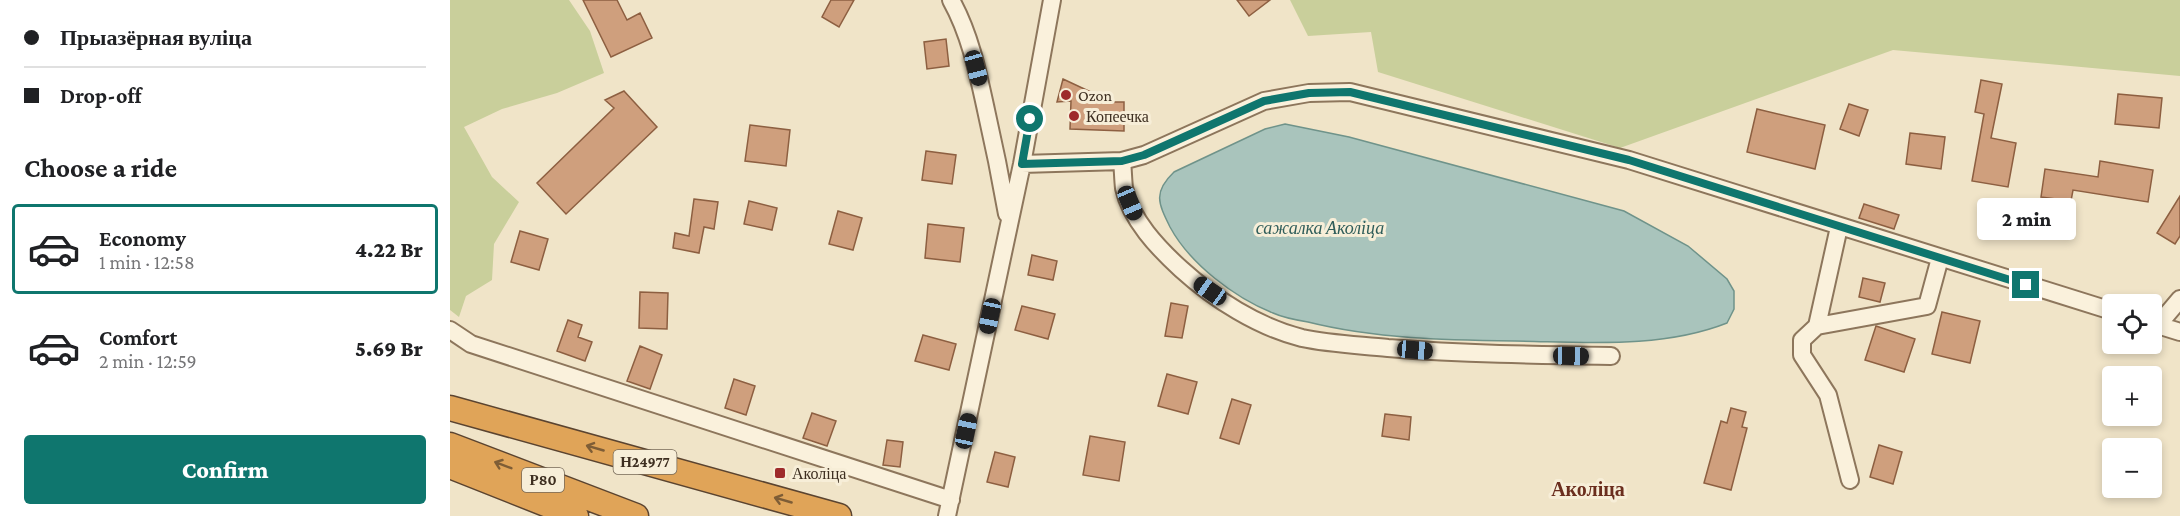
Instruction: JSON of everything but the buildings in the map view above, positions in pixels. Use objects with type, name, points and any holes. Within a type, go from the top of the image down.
[{"type":"highway","name":"Н24977","points":[[450,408],[839,516]]},
{"type":"highway","name":"Р80","points":[[450,445],[636,516]]},
{"type":"highway","name":"Р80","points":[[450,466],[576,516]]},
{"type":"street","points":[[951,0],[971,48],[1009,224]]},
{"type":"street","points":[[450,330],[471,344],[949,508],[1022,164],[1052,0]]},
{"type":"street","points":[[1022,164],[1122,161],[1144,155],[1264,101],[1309,93],[1350,92],[1629,160],[2102,308]]},
{"type":"street","points":[[1122,161],[1124,190],[1136,217],[1159,249],[1193,280],[1226,303],[1263,324],[1302,338],[1338,343],[1435,352],[1611,357]]},
{"type":"street","points":[[1817,326],[1839,227]]},
{"type":"street","points":[[1850,480],[1828,395],[1802,355],[1802,340],[1817,326],[1927,306],[1941,258]]},
{"type":"street","points":[[2162,316],[2180,299]]},
{"type":"street","points":[[2162,326],[2180,332]]},
{"type":"green space","points":[[450,0],[569,0],[590,31],[604,73],[557,93],[502,109],[464,127],[492,177],[519,202],[494,244],[492,280],[466,296],[459,317],[450,310]]},
{"type":"green space","points":[[1290,0],[2180,0],[2180,76],[1893,50],[1620,148],[1378,72],[1371,32],[1308,36]]},
{"type":"water","name":"сажалка Аколіца","points":[[1285,124],[1349,137],[1624,211],[1688,246],[1727,279],[1734,291],[1734,309],[1727,323],[1702,331],[1676,337],[1595,343],[1411,338],[1334,328],[1277,315],[1258,307],[1229,289],[1201,267],[1170,227],[1160,204],[1160,192],[1174,172],[1265,129]]},
{"type":"place","name":"Ozon","points":[[1066,95]]},
{"type":"place","name":"Копеечка","points":[[1074,116]]},
{"type":"place","name":"Аколіца","points":[[780,473]]},
{"type":"district","name":"Аколіца","points":[[1588,489]]},
{"type":"route","points":[[1030,119],[1022,164],[1122,161],[1144,155],[1264,101],[1309,93],[1350,92],[1629,160],[2026,285]]}]
